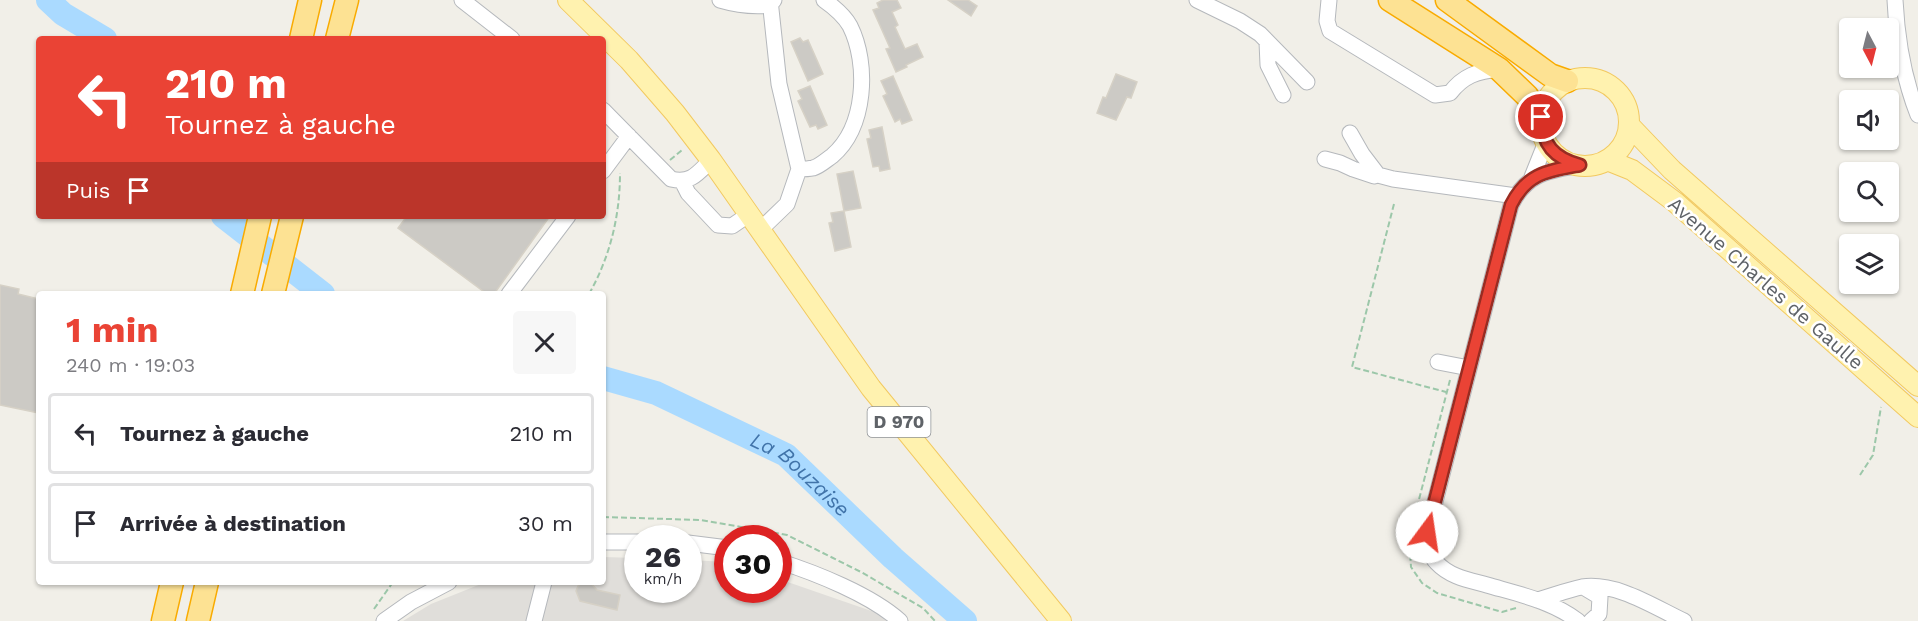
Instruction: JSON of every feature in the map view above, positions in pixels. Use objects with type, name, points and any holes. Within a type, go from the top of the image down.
[{"type":"highway","points":[[303,36],[310,0]]},
{"type":"highway","points":[[1390,0],[1499,69],[1527,96],[1541,117]]},
{"type":"highway","points":[[1447,0],[1544,71],[1567,81]]},
{"type":"highway","points":[[338,36],[347,4]]},
{"type":"highway","points":[[244,284],[260,219]]},
{"type":"highway","points":[[274,289],[291,219]]},
{"type":"highway","points":[[163,621],[171,585]]},
{"type":"highway","points":[[198,621],[206,585]]},
{"type":"main road","name":"D 970","points":[[568,0],[605,36]]},
{"type":"main road","name":"D 970","points":[[606,37],[675,113],[711,160],[871,388],[1061,621]]},
{"type":"main road","points":[[1590,78],[1611,86],[1625,103],[1629,125],[1622,146],[1607,160],[1594,165],[1566,162],[1546,142],[1542,130],[1543,108],[1552,92],[1567,81],[1590,78]]},
{"type":"main road","name":"Avenue Charles de Gaulle","points":[[1629,125],[1671,170],[1918,386]]},
{"type":"main road","name":"Avenue Charles de Gaulle","points":[[1607,160],[1632,170],[1675,202],[1918,417]]},
{"type":"street","points":[[462,0],[508,36]]},
{"type":"street","points":[[682,181],[688,193],[718,225],[732,226],[754,222],[787,204],[799,169],[779,84],[771,2],[743,6],[720,0]]},
{"type":"street","points":[[799,169],[813,168],[836,153],[853,126],[860,101],[860,57],[856,41],[849,24],[824,0]]},
{"type":"street","points":[[1197,0],[1240,21],[1260,34],[1307,82]]},
{"type":"street","points":[[1329,0],[1327,21],[1330,31],[1435,95],[1449,93],[1457,83],[1470,74],[1499,69]]},
{"type":"street","points":[[1895,0],[1901,64],[1918,114]]},
{"type":"street","points":[[1267,42],[1268,65],[1283,95]]},
{"type":"street","points":[[606,113],[671,179],[682,181],[693,178],[711,160]]},
{"type":"street","points":[[1350,133],[1378,175]]},
{"type":"street","points":[[606,167],[629,136]]},
{"type":"street","points":[[1532,177],[1546,142]]},
{"type":"street","points":[[1325,159],[1374,176],[1515,196]]},
{"type":"street","points":[[1580,165],[1532,177],[1523,185],[1511,205],[1427,532],[1430,551],[1436,562],[1453,575],[1537,600],[1573,617],[1590,621],[1599,614],[1600,597],[1583,587]]},
{"type":"street","points":[[511,291],[566,219]]},
{"type":"street","points":[[1438,362],[1469,368]]},
{"type":"street","points":[[606,543],[624,542]]},
{"type":"street","points":[[792,565],[816,573],[889,610],[900,621]]},
{"type":"street","points":[[385,618],[443,585]]},
{"type":"street","points":[[534,621],[543,585]]},
{"type":"street","points":[[1537,600],[1583,587],[1603,588],[1622,593],[1684,621]]},
{"type":"path","points":[[591,291],[602,272],[620,199],[620,173],[616,153]]},
{"type":"path","points":[[1394,204],[1352,367],[1446,392]]},
{"type":"path","points":[[1860,476],[1873,455],[1882,405],[1891,393]]},
{"type":"path","points":[[385,618],[392,585]]},
{"type":"shaded area","points":[[606,557],[624,558],[624,603],[702,603],[702,561],[714,561],[714,603],[792,603],[792,584],[883,615],[889,621],[403,621],[431,604],[478,585],[606,585]]},
{"type":"building","points":[[883,0],[897,0],[901,8],[892,12],[898,25],[895,27],[905,49],[917,44],[923,57],[896,72],[886,49],[890,48],[873,10],[879,8],[877,3]]},
{"type":"building","points":[[948,0],[968,0],[977,6],[971,16]]},
{"type":"building","points":[[800,38],[803,42],[808,40],[823,74],[808,81],[791,42]]},
{"type":"building","points":[[1116,74],[1137,82],[1131,98],[1127,97],[1116,120],[1097,113]]},
{"type":"building","points":[[893,76],[912,120],[902,124],[900,119],[895,122],[883,96],[887,94],[881,81]]},
{"type":"building","points":[[810,86],[827,125],[818,129],[816,125],[810,127],[798,101],[802,99],[798,91]]},
{"type":"building","points":[[882,127],[890,169],[880,171],[879,166],[873,167],[867,139],[871,138],[869,130]]},
{"type":"building","points":[[853,171],[861,208],[844,211],[837,174]]},
{"type":"building","points":[[844,211],[851,247],[835,251],[829,223],[833,222],[831,213]]},
{"type":"building","points":[[405,219],[548,219],[496,291],[483,291],[398,228]]},
{"type":"building","points":[[0,285],[19,289],[18,294],[36,298],[36,412],[0,405]]},
{"type":"building","points":[[593,585],[597,590],[620,595],[617,610],[580,601],[576,591],[578,586]]},
{"type":"waterway","name":"La Bouzaise","points":[[48,0],[63,14],[100,36]]},
{"type":"waterway","name":"La Bouzaise","points":[[227,219],[319,291]]},
{"type":"waterway","name":"La Bouzaise","points":[[606,379],[656,393],[786,455],[893,558],[965,621]]},
{"type":"route","points":[[1427,532],[1511,205],[1523,185],[1532,177],[1580,165],[1566,162],[1554,153],[1546,142],[1541,117]]}]
